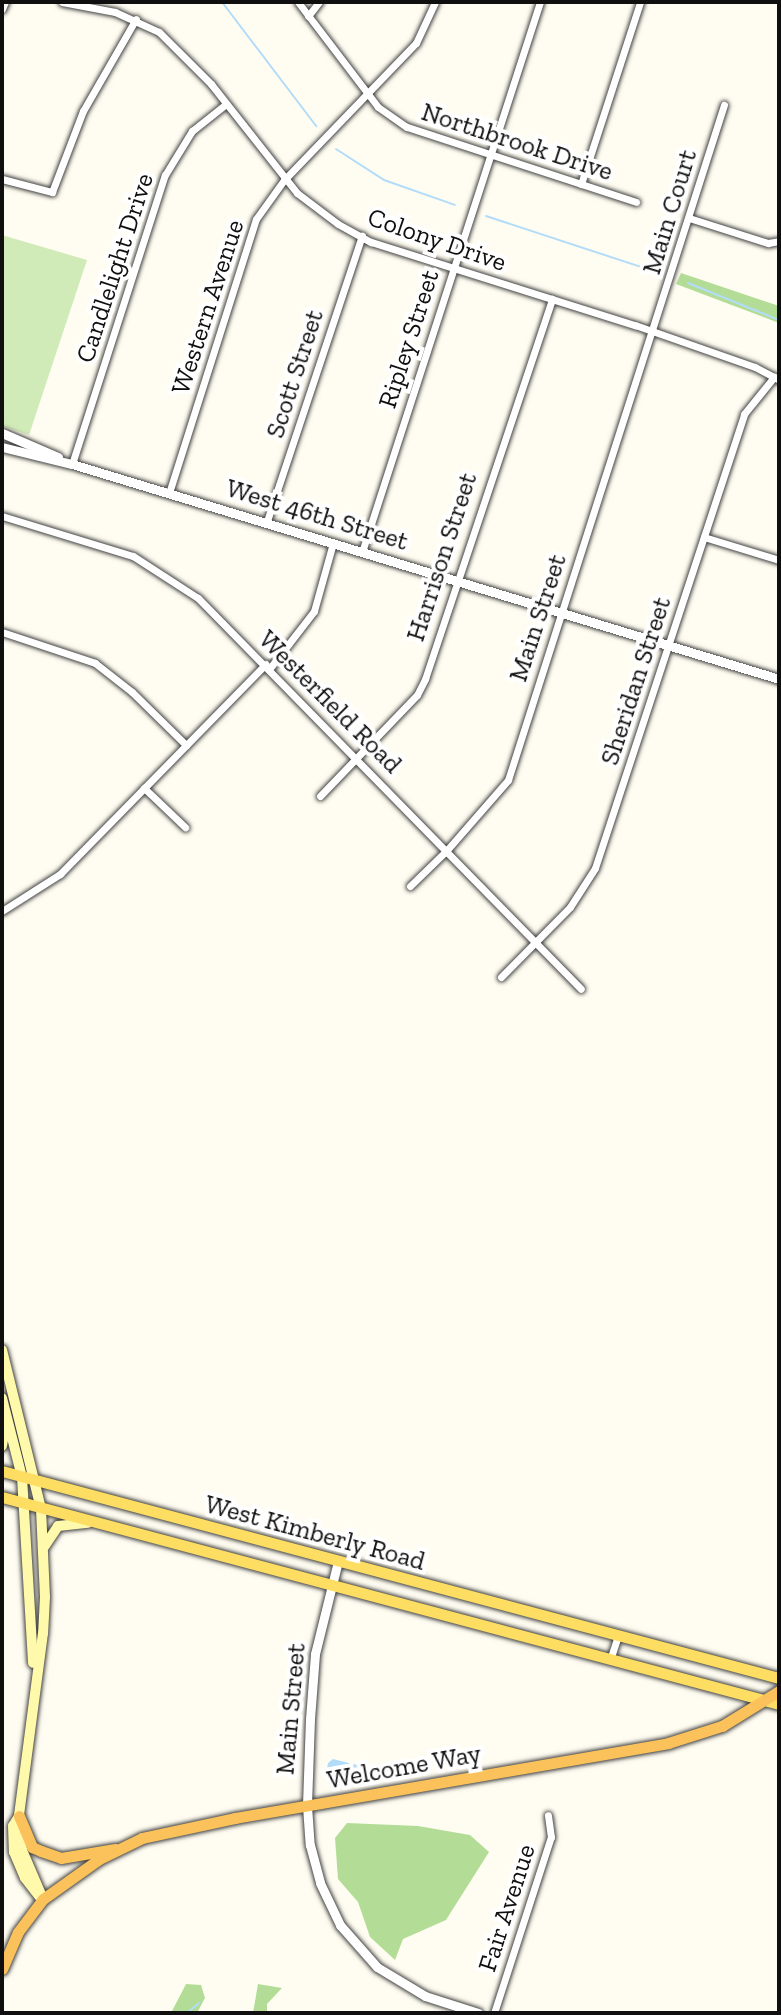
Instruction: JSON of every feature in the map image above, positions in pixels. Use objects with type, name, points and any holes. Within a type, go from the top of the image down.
[{"type":"highway","name":"Welcome Way","points":[[43,1899],[119,1849],[142,1838],[178,1829],[668,1743],[722,1726],[779,1691]]},
{"type":"highway","points":[[19,1816],[32,1847],[61,1858],[119,1849]]},
{"type":"highway","points":[[2,1969],[18,1932],[43,1899]]},
{"type":"main road","points":[[2,1350],[37,1482],[41,1509],[43,1633],[19,1816],[13,1826],[14,1852],[25,1878],[43,1899]]},
{"type":"main road","points":[[2,1398],[22,1477],[35,1681]]},
{"type":"main road","points":[[2,1446],[6,1413]]},
{"type":"main road","name":"West Kimberly Road","points":[[2,1471],[779,1678]]},
{"type":"main road","name":"West Kimberly Road","points":[[2,1497],[779,1704]]},
{"type":"main road","points":[[43,1548],[58,1526],[75,1522],[96,1523]]},
{"type":"street","points":[[2,9],[5,2]]},
{"type":"street","name":"Colony Drive","points":[[62,2],[136,19],[178,48],[284,180],[313,208],[362,236],[453,269],[653,331],[777,378]]},
{"type":"street","name":"Northbrook Drive","points":[[298,2],[368,96],[407,127],[636,202]]},
{"type":"street","points":[[308,16],[319,2]]},
{"type":"street","name":"Western Avenue","points":[[169,493],[256,219],[284,180],[416,43],[435,2]]},
{"type":"street","name":"Ripley Street","points":[[362,552],[540,2]]},
{"type":"street","points":[[581,184],[640,2]]},
{"type":"street","points":[[2,179],[52,192],[78,120],[136,19]]},
{"type":"street","name":"Candlelight Drive","points":[[72,464],[165,175],[192,131],[226,104]]},
{"type":"street","name":"Main Court","points":[[653,331],[724,105]]},
{"type":"street","points":[[689,218],[768,243],[779,241]]},
{"type":"street","name":"Scott Street","points":[[266,524],[362,236]]},
{"type":"street","name":"Harrison Street","points":[[320,796],[417,695],[552,299]]},
{"type":"street","name":"Main Street","points":[[410,886],[447,850],[508,780],[653,331]]},
{"type":"street","name":"Sheridan Street","points":[[501,977],[570,907],[595,868],[744,414],[777,378]]},
{"type":"street","name":"West 46th Street","points":[[2,433],[72,464]]},
{"type":"street","name":"West 46th Street","points":[[2,447],[72,464],[779,679]]},
{"type":"street","name":"Westerfield Road","points":[[2,516],[133,556],[162,571],[198,598],[268,666],[581,989]]},
{"type":"street","points":[[704,537],[779,560]]},
{"type":"street","points":[[2,911],[60,874],[268,666],[314,611],[333,543]]},
{"type":"street","points":[[2,632],[95,663],[132,692],[186,745]]},
{"type":"street","points":[[144,788],[185,827]]},
{"type":"street","name":"Main Street","points":[[338,1561],[313,1666],[307,1806],[314,1863],[331,1911],[367,1958],[400,1983],[441,2002],[478,2013]]},
{"type":"street","points":[[611,1657],[618,1635]]},
{"type":"street","name":"Fair Avenue","points":[[494,2013],[551,1837],[548,1815]]},
{"type":"street","points":[[438,2013],[441,2002]]},
{"type":"green space","points":[[2,235],[87,260],[29,435],[2,426]]},
{"type":"green space","points":[[681,273],[779,306],[779,323],[676,284]]},
{"type":"green space","points":[[347,1823],[418,1826],[470,1835],[489,1852],[446,1920],[403,1939],[395,1960],[370,1937],[358,1902],[338,1879],[335,1838]]},
{"type":"green space","points":[[186,1984],[201,1985],[205,1998],[197,2013],[171,2013]]},
{"type":"green space","points":[[258,1984],[282,1988],[267,2004],[267,2013],[253,2013]]},
{"type":"water","points":[[333,1759],[365,1767],[366,1776],[357,1780],[346,1773],[340,1783],[332,1783],[326,1774],[328,1763]]},
{"type":"waterway","points":[[222,2],[316,126]]},
{"type":"waterway","points":[[336,149],[384,180],[455,205]]},
{"type":"waterway","points":[[486,216],[656,272]]},
{"type":"waterway","points":[[688,283],[779,320]]},
{"type":"waterway","points":[[187,2013],[199,2003]]}]
